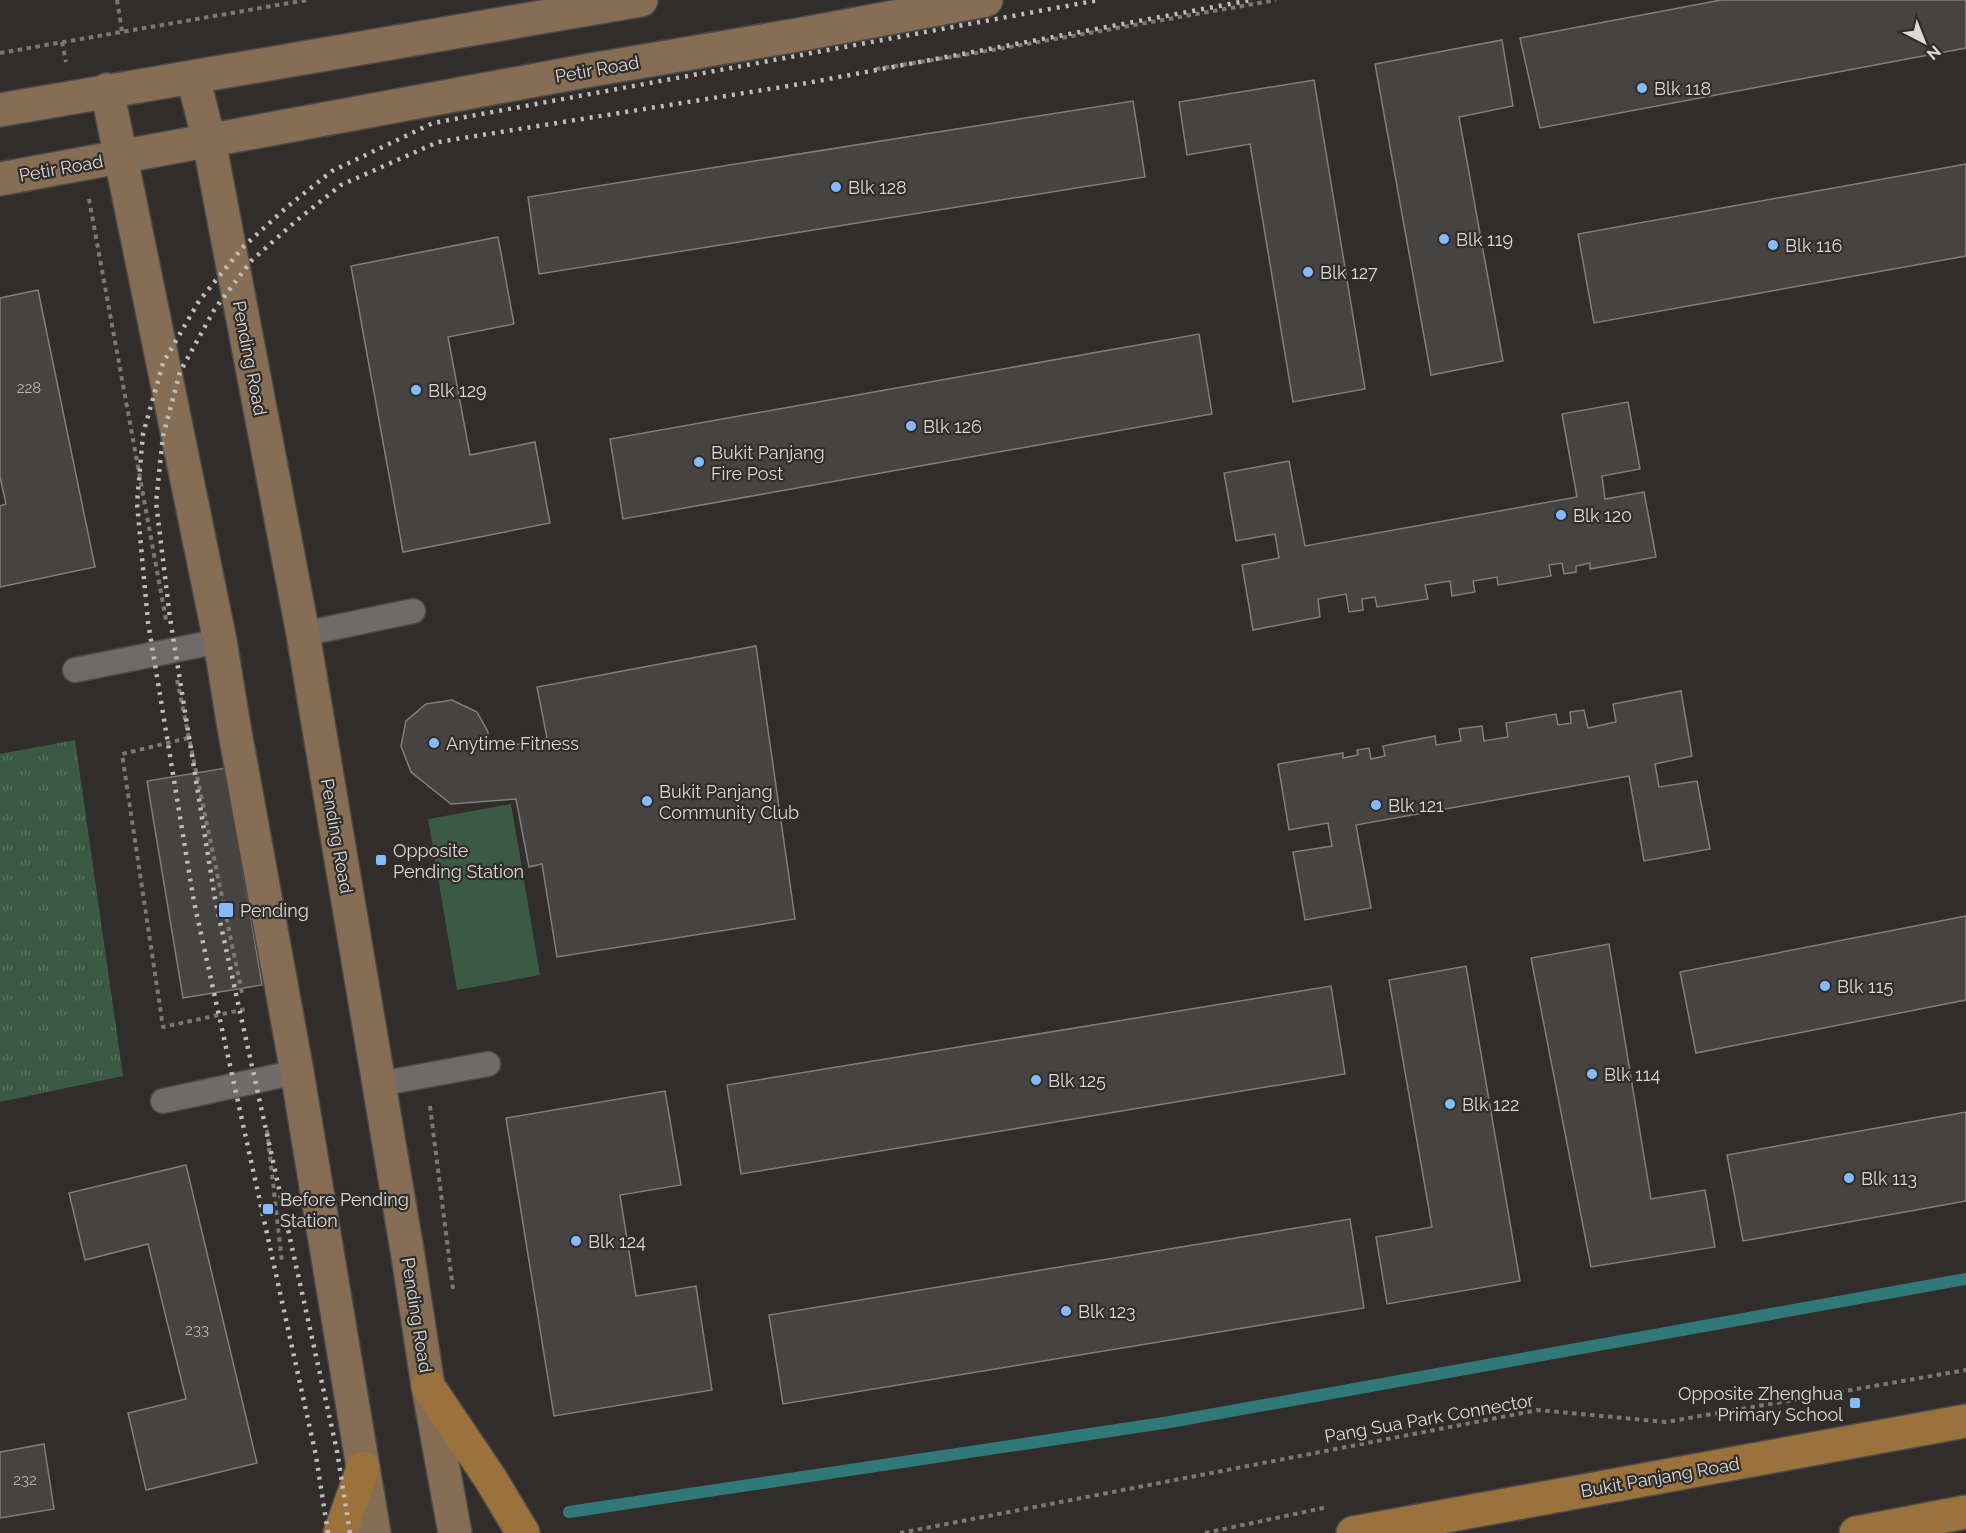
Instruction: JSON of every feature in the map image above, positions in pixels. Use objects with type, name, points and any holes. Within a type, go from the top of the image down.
[{"type":"main road","points":[[0,110],[641,0]]},
{"type":"main road","name":"Petir Road","points":[[0,179],[986,0]]},
{"type":"main road","points":[[193,77],[209,141]]},
{"type":"main road","name":"Petir Road","points":[[108,90],[121,158]]},
{"type":"main road","name":"Pending Road","points":[[209,141],[303,634],[428,1386],[455,1533]]},
{"type":"main road","points":[[121,158],[220,641],[297,1072],[374,1533]]},
{"type":"main road","points":[[428,1386],[490,1478],[523,1533]]},
{"type":"main road","name":"Bukit Panjang Road","points":[[1353,1533],[1966,1421]]},
{"type":"main road","points":[[340,1533],[363,1468]]},
{"type":"main road","points":[[1856,1533],[1966,1512]]},
{"type":"lane","points":[[303,634],[413,611]]},
{"type":"lane","points":[[75,670],[220,641]]},
{"type":"lane","points":[[379,1084],[488,1064]]},
{"type":"lane","points":[[163,1101],[297,1072]]},
{"type":"path","points":[[117,0],[122,31]]},
{"type":"path","points":[[0,53],[307,0]]},
{"type":"path","points":[[876,69],[1276,0]]},
{"type":"path","points":[[90,202],[188,738],[246,1009],[163,1027],[122,754],[188,738]]},
{"type":"path","points":[[426,1075],[454,1299]]},
{"type":"path","points":[[271,1171],[282,1262]]},
{"type":"path","name":"Pang Sua Park Connector","points":[[900,1533],[1538,1410],[1666,1422],[1966,1370]]},
{"type":"green space","points":[[75,740],[123,1076],[0,1102],[0,754]]},
{"type":"green space","points":[[511,804],[540,975],[457,990],[428,819]]},
{"type":"building","name":"Blk 118","points":[[1721,0],[1966,0],[1966,48],[1540,128],[1520,38]]},
{"type":"building","name":"Blk 119","points":[[1502,40],[1513,106],[1459,117],[1503,361],[1431,375],[1375,64]]},
{"type":"building","name":"Blk 127","points":[[1314,80],[1365,389],[1293,402],[1250,144],[1187,155],[1179,102]]},
{"type":"building","name":"Blk 128","points":[[1133,101],[1145,177],[539,274],[528,197]]},
{"type":"building","name":"Blk 116","points":[[1966,164],[1966,256],[1594,323],[1578,234]]},
{"type":"building","name":"Blk 129","points":[[498,237],[514,324],[448,337],[470,455],[535,442],[550,523],[403,552],[351,266]]},
{"type":"building","points":[[38,290],[95,567],[0,587],[0,506],[6,504],[0,477],[0,298]]},
{"type":"building","name":"Blk 126","points":[[1199,334],[1212,414],[623,519],[610,439]]},
{"type":"building","name":"Blk 120","points":[[1628,402],[1640,469],[1602,476],[1605,499],[1644,492],[1656,557],[1590,569],[1590,563],[1576,566],[1576,572],[1564,574],[1562,563],[1549,565],[1551,576],[1498,585],[1497,577],[1473,581],[1475,592],[1452,596],[1450,581],[1425,585],[1428,599],[1377,607],[1375,597],[1362,599],[1363,610],[1349,612],[1346,594],[1318,599],[1320,617],[1253,630],[1242,565],[1279,558],[1275,534],[1236,541],[1224,473],[1289,461],[1305,546],[1577,497],[1562,414]]},
{"type":"building","name":"Bukit Panjang Community Club","points":[[756,646],[795,919],[557,957],[542,864],[529,867],[516,799],[451,804],[411,772],[401,746],[406,721],[426,704],[452,700],[477,712],[488,732],[485,751],[547,738],[537,687]]},
{"type":"building","name":"Blk 121","points":[[1681,691],[1692,756],[1655,764],[1659,787],[1697,781],[1710,849],[1644,861],[1629,776],[1356,825],[1371,908],[1305,920],[1293,852],[1332,846],[1328,823],[1289,830],[1278,764],[1343,753],[1343,758],[1358,755],[1357,750],[1369,748],[1371,759],[1385,756],[1383,746],[1435,736],[1436,745],[1461,741],[1459,729],[1482,726],[1484,741],[1508,737],[1506,723],[1556,714],[1558,725],[1571,723],[1570,712],[1584,710],[1588,728],[1616,722],[1613,704]]},
{"type":"building","name":"Pending","points":[[226,768],[262,985],[183,998],[147,781]]},
{"type":"building","name":"Blk 115","points":[[1966,916],[1966,1000],[1696,1053],[1680,972]]},
{"type":"building","name":"Blk 114","points":[[1609,944],[1651,1199],[1705,1190],[1715,1247],[1591,1267],[1531,958]]},
{"type":"building","name":"Blk 122","points":[[1466,966],[1520,1281],[1387,1304],[1376,1237],[1432,1227],[1389,980]]},
{"type":"building","name":"Blk 125","points":[[1331,986],[1345,1074],[741,1174],[727,1085]]},
{"type":"building","name":"Blk 124","points":[[665,1091],[681,1185],[620,1195],[636,1296],[696,1286],[712,1390],[554,1416],[506,1118]]},
{"type":"building","name":"Blk 113","points":[[1966,1112],[1966,1201],[1743,1241],[1727,1155]]},
{"type":"building","points":[[186,1165],[257,1463],[146,1490],[128,1413],[186,1399],[148,1244],[85,1260],[69,1193]]},
{"type":"building","name":"Blk 123","points":[[1350,1219],[1364,1308],[783,1404],[769,1315]]},
{"type":"building","points":[[44,1444],[54,1509],[0,1518],[0,1452]]},
{"type":"waterway","points":[[569,1512],[1170,1422],[1966,1279]]},
{"type":"railway","points":[[328,1533],[316,1456],[194,902],[148,622],[137,503],[143,434],[163,363],[199,301],[243,247],[287,207],[332,171],[433,123],[1099,0]]},
{"type":"railway","points":[[350,1533],[337,1451],[215,899],[170,618],[156,502],[163,436],[180,372],[214,310],[251,261],[341,185],[438,142],[807,83],[1251,0]]},
{"type":"place","name":"Blk 118","points":[[1642,88]]},
{"type":"place","name":"Blk 128","points":[[836,187]]},
{"type":"place","name":"Blk 119","points":[[1444,239]]},
{"type":"place","name":"Blk 116","points":[[1773,245]]},
{"type":"place","name":"Blk 127","points":[[1308,272]]},
{"type":"place","name":"Blk 129","points":[[416,390]]},
{"type":"place","name":"Blk 126","points":[[911,426]]},
{"type":"place","name":"Bukit Panjang Fire Post","points":[[699,462]]},
{"type":"place","name":"Blk 120","points":[[1561,515]]},
{"type":"place","name":"Anytime Fitness","points":[[434,743]]},
{"type":"place","name":"Bukit Panjang Community Club","points":[[647,801]]},
{"type":"place","name":"Blk 121","points":[[1376,805]]},
{"type":"place","name":"Opposite Pending Station","points":[[381,860]]},
{"type":"place","name":"Pending","points":[[226,910]]},
{"type":"place","name":"Blk 115","points":[[1825,986]]},
{"type":"place","name":"Blk 114","points":[[1592,1074]]},
{"type":"place","name":"Blk 125","points":[[1036,1080]]},
{"type":"place","name":"Blk 122","points":[[1450,1104]]},
{"type":"place","name":"Blk 113","points":[[1849,1178]]},
{"type":"place","name":"Before Pending Station","points":[[268,1209]]},
{"type":"place","name":"Blk 124","points":[[576,1241]]},
{"type":"place","name":"Blk 123","points":[[1066,1311]]},
{"type":"place","name":"Opposite Zhenghua Primary School","points":[[1855,1403]]}]
